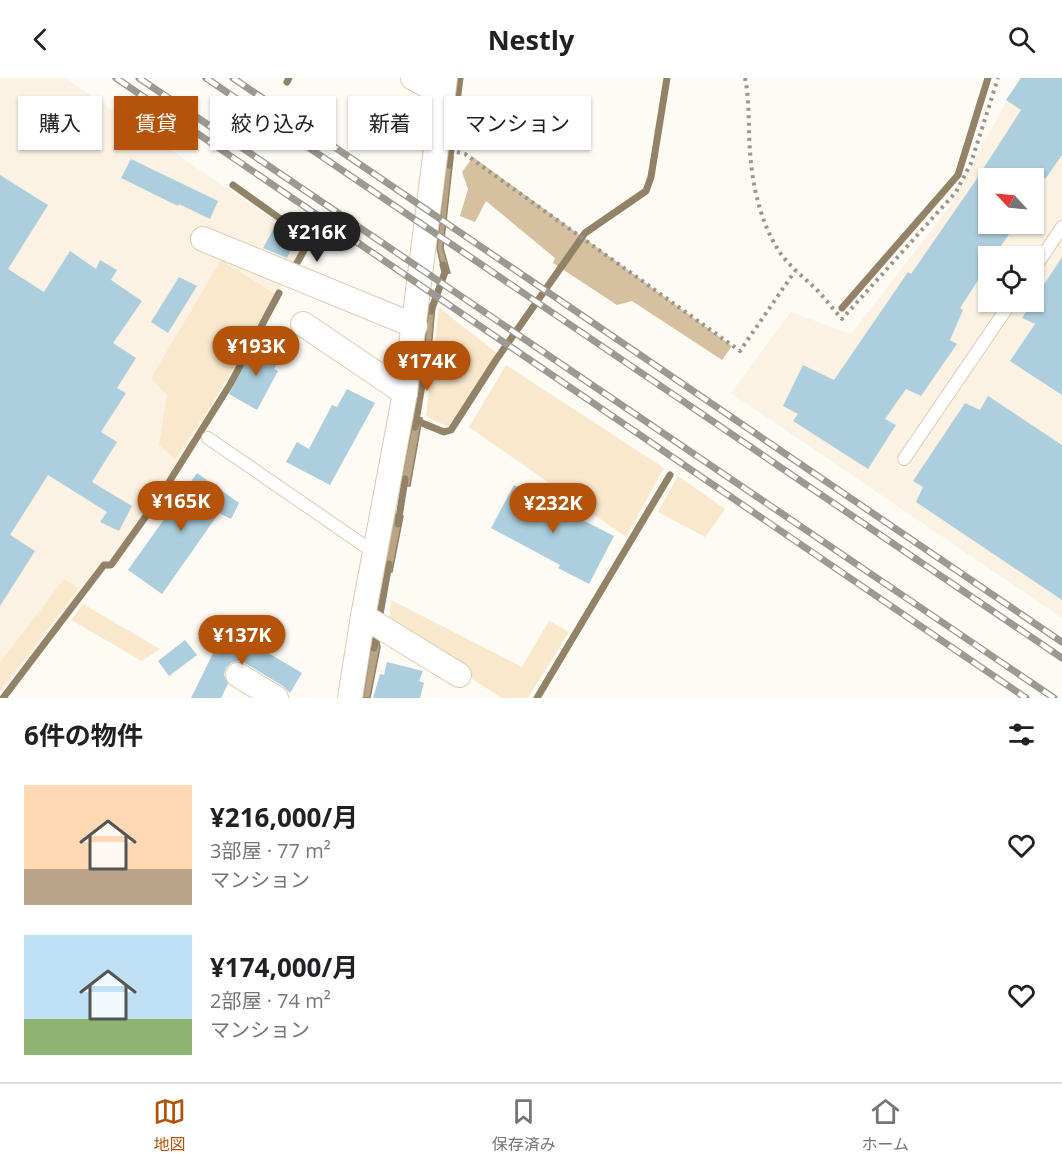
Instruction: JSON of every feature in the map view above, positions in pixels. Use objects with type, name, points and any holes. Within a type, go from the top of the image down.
[{"type":"street","points":[[350,698],[405,393],[444,86],[413,78]]},
{"type":"street","points":[[203,239],[415,326]]},
{"type":"street","points":[[303,324],[405,393]]},
{"type":"street","points":[[363,616],[459,675]]},
{"type":"street","points":[[238,675],[276,698]]},
{"type":"lane","points":[[1044,254],[1062,227]]},
{"type":"lane","points":[[904,459],[1004,312]]},
{"type":"lane","points":[[208,438],[375,553]]},
{"type":"path","points":[[745,78],[750,154],[760,210],[778,250],[795,271],[819,292],[842,319],[956,192],[971,163],[998,78]]},
{"type":"path","points":[[437,146],[465,154],[740,351],[795,271]]},
{"type":"shaded area","points":[[0,78],[65,78],[91,96],[18,96],[18,150],[102,150],[102,103],[114,111],[114,150],[171,150],[306,242],[237,365],[157,494],[110,561],[102,563],[0,694]]},
{"type":"shaded area","points":[[1019,78],[1062,78],[1062,618],[731,393],[791,312],[851,334],[950,206]]},
{"type":"shaded area","points":[[447,156],[453,157],[443,248],[450,273],[443,274],[437,248]]},
{"type":"shaded area","points":[[473,157],[732,346],[722,360],[632,301],[617,305],[553,263],[555,258],[486,201],[475,222],[460,216],[468,189],[462,172]]},
{"type":"shaded area","points":[[221,260],[275,294],[215,399],[175,459],[159,445],[167,395],[151,378]]},
{"type":"shaded area","points":[[429,304],[435,305],[430,362],[423,363]]},
{"type":"shaded area","points":[[439,308],[497,353],[448,427],[426,416]]},
{"type":"shaded area","points":[[506,365],[664,468],[626,537],[469,427]]},
{"type":"shaded area","points":[[414,417],[422,418],[410,486],[400,485]]},
{"type":"shaded area","points":[[678,476],[725,509],[705,537],[658,512]]},
{"type":"shaded area","points":[[394,514],[403,516],[392,572],[382,572]]},
{"type":"shaded area","points":[[64,579],[78,589],[0,691],[0,663]]},
{"type":"shaded area","points":[[391,600],[522,667],[549,621],[569,632],[528,698],[502,698],[389,626]]},
{"type":"shaded area","points":[[83,604],[160,649],[142,661],[71,620]]},
{"type":"shaded area","points":[[372,639],[379,642],[380,647],[370,698],[363,698]]},
{"type":"building","points":[[1021,78],[1062,78],[1062,155],[1046,178],[1044,178],[1044,168],[984,168],[1021,110],[1006,100]]},
{"type":"building","points":[[131,159],[218,201],[210,219],[121,178]]},
{"type":"building","points":[[0,175],[48,205],[8,269],[44,292],[70,251],[96,269],[100,260],[117,270],[111,280],[142,301],[113,343],[136,358],[117,388],[126,393],[101,432],[117,442],[92,482],[132,506],[119,531],[100,522],[107,512],[48,475],[10,535],[35,551],[0,606]]},
{"type":"building","points":[[978,177],[978,234],[1009,234],[1001,246],[978,246],[978,280],[960,308],[963,310],[950,340],[957,344],[921,396],[906,389],[885,419],[896,425],[868,469],[793,421],[798,414],[783,406],[803,365],[834,380],[908,272],[911,274]]},
{"type":"building","points":[[273,230],[295,240],[287,258],[263,248]]},
{"type":"building","points":[[1062,257],[1062,395],[1010,361],[1035,324],[1022,318],[1026,312],[1044,312],[1044,284]]},
{"type":"building","points":[[179,277],[197,286],[168,333],[151,322]]},
{"type":"building","points":[[256,343],[281,357],[274,369],[278,371],[257,410],[229,394]]},
{"type":"building","points":[[347,389],[375,403],[330,485],[286,462],[297,442],[309,449],[332,405],[337,407]]},
{"type":"building","points":[[988,396],[1062,445],[1062,600],[916,502],[923,487],[913,481],[965,403],[980,410]]},
{"type":"building","points":[[197,473],[239,503],[231,519],[219,513],[162,594],[128,570]]},
{"type":"building","points":[[514,485],[614,536],[589,584],[558,568],[560,565],[491,528]]},
{"type":"building","points":[[226,627],[249,638],[248,641],[302,673],[290,693],[283,686],[238,661],[226,668],[224,675],[228,684],[221,698],[191,698]]},
{"type":"building","points":[[185,640],[197,655],[169,676],[158,661]]},
{"type":"building","points":[[387,662],[423,671],[419,681],[424,683],[420,698],[373,698],[380,674],[384,675]]},
{"type":"waterway","points":[[287,82],[289,78]]},
{"type":"waterway","points":[[449,165],[460,78]]},
{"type":"waterway","points":[[417,421],[444,432],[451,430],[496,360],[585,233],[646,191],[651,177],[667,78]]},
{"type":"waterway","points":[[842,308],[958,175],[988,78]]},
{"type":"waterway","points":[[233,185],[310,240],[294,268]]},
{"type":"waterway","points":[[431,311],[445,272],[443,265]]},
{"type":"waterway","points":[[3,698],[104,565],[111,565],[159,498],[231,383],[279,293]]},
{"type":"waterway","points":[[415,427],[427,355]]},
{"type":"waterway","points":[[537,698],[670,475]]},
{"type":"waterway","points":[[398,524],[405,479]]},
{"type":"waterway","points":[[374,648],[389,564]]},
{"type":"railway","points":[[116,78],[1026,698]]},
{"type":"railway","points":[[139,78],[1054,698]]},
{"type":"railway","points":[[206,78],[1062,658]]},
{"type":"railway","points":[[233,78],[1062,642]]}]
